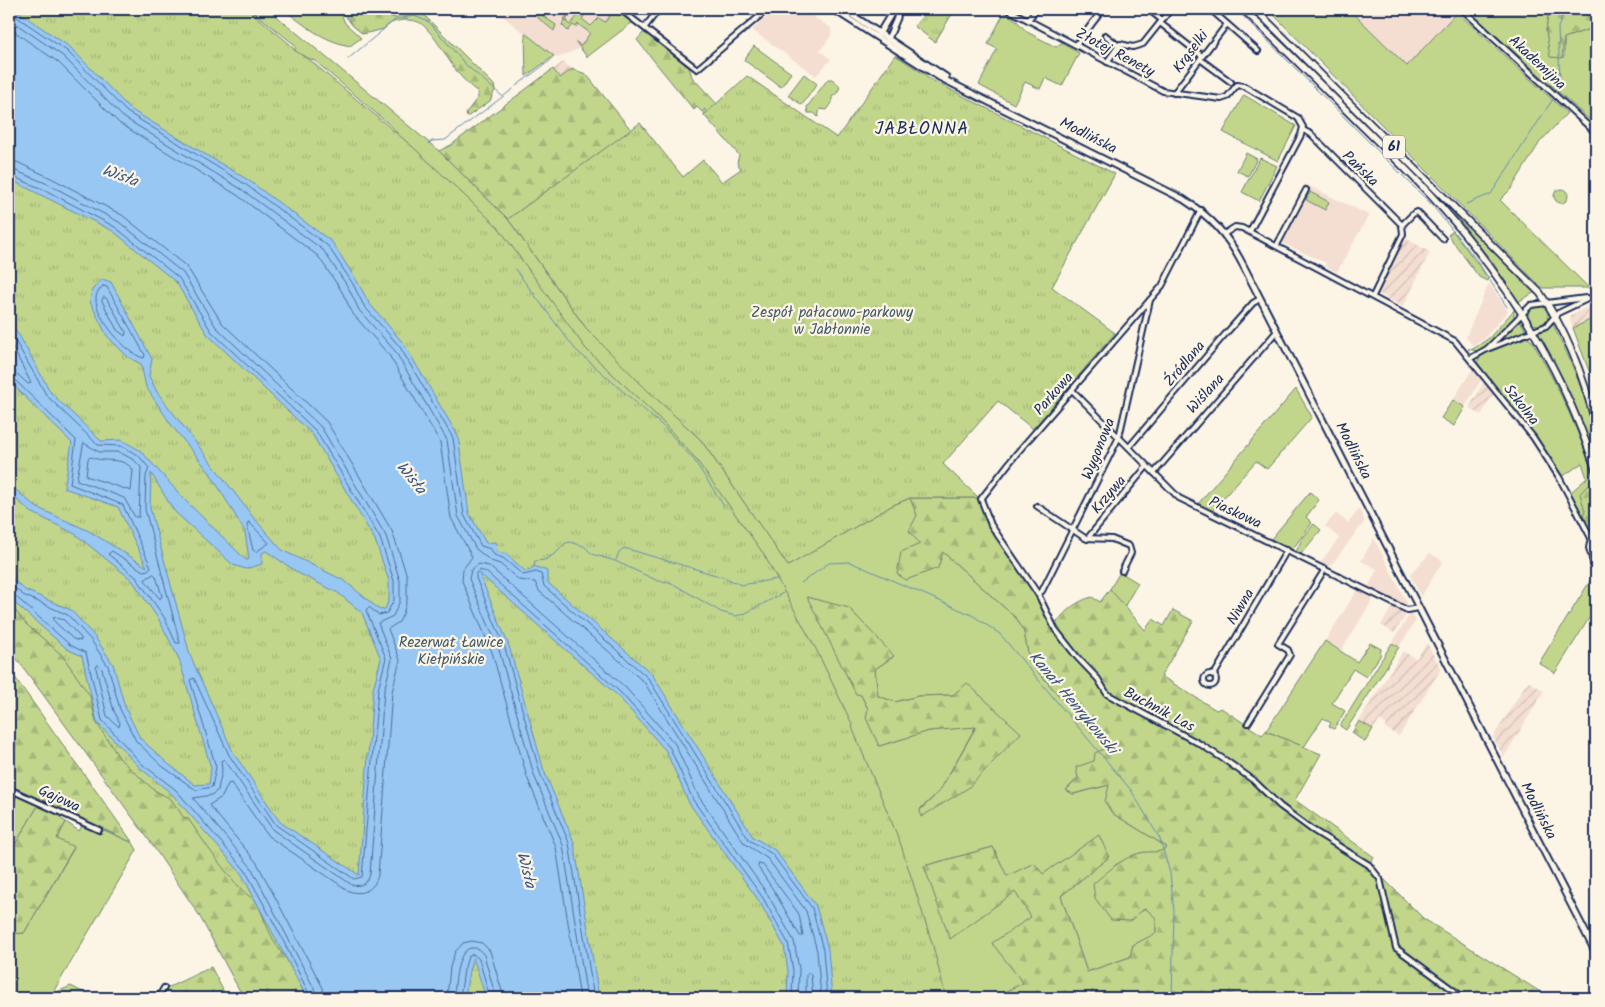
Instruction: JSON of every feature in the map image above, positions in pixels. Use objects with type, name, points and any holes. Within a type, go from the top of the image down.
[{"type":"main road","name":"Modlińska","points":[[833,9],[916,64],[1183,199],[1201,210],[1224,234],[1235,248],[1596,953]]},
{"type":"main road","name":"Modlińska","points":[[842,9],[959,86]]},
{"type":"main road","points":[[894,9],[879,33],[880,40],[888,39],[897,18],[898,9]]},
{"type":"main road","name":"61","points":[[1244,9],[1400,163],[1446,212],[1481,254],[1521,314],[1571,406],[1596,471]]},
{"type":"main road","name":"61","points":[[1255,9],[1540,293],[1546,302]]},
{"type":"main road","points":[[1546,302],[1576,362],[1596,426]]},
{"type":"street","points":[[620,9],[697,69],[768,9]]},
{"type":"street","points":[[645,27],[659,9]]},
{"type":"street","name":"Złotej Renety","points":[[1007,9],[1163,91],[1219,99]]},
{"type":"street","points":[[1028,20],[1037,9]]},
{"type":"street","points":[[1076,45],[1101,9]]},
{"type":"street","points":[[1148,9],[1231,82]]},
{"type":"street","points":[[1107,62],[1119,46],[1124,44],[1138,47],[1143,44],[1171,9]]},
{"type":"street","points":[[1210,9],[1258,51]]},
{"type":"street","name":"Akademijna","points":[[1462,9],[1596,133]]},
{"type":"street","name":"Krąselki","points":[[1174,93],[1227,24]]},
{"type":"street","points":[[1105,35],[1119,46]]},
{"type":"street","name":"Pańska","points":[[1219,99],[1227,97],[1237,86],[1244,86],[1295,115],[1301,121],[1302,130],[1311,134],[1402,225]]},
{"type":"street","points":[[1224,234],[1238,226],[1250,231],[1302,130]]},
{"type":"street","points":[[1277,246],[1306,190]]},
{"type":"street","name":"Parkowa","points":[[1038,594],[990,525],[981,499],[1166,280],[1201,210]]},
{"type":"street","points":[[1373,296],[1402,236],[1402,225],[1414,213],[1418,212],[1443,239]]},
{"type":"street","name":"Szkolna","points":[[1250,231],[1448,336],[1471,358],[1533,437],[1559,477],[1591,538],[1589,548],[1596,572]]},
{"type":"street","points":[[1471,358],[1487,349],[1546,326],[1554,317],[1596,295]]},
{"type":"street","points":[[1487,349],[1530,304],[1588,298]]},
{"type":"street","name":"Źródlana","points":[[1129,447],[1253,303],[1260,299]]},
{"type":"street","name":"Wygonowa","points":[[1038,594],[1042,591],[1119,436],[1150,300]]},
{"type":"street","name":"Wiślana","points":[[1154,473],[1277,331]]},
{"type":"street","name":"Piaskowa","points":[[1073,391],[1185,502],[1407,610],[1418,608]]},
{"type":"street","name":"Krzywa","points":[[1087,539],[1147,466]]},
{"type":"street","name":"Krzywa","points":[[1037,506],[1072,531],[1087,539],[1112,539],[1129,546],[1131,553],[1122,571]]},
{"type":"street","points":[[1591,538],[1596,541]]},
{"type":"street","name":"Niwna","points":[[1214,675],[1287,550]]},
{"type":"street","points":[[1248,723],[1290,655],[1290,652],[1278,644],[1325,569]]},
{"type":"street","name":"Buchnik Las","points":[[1038,594],[1055,629],[1077,657],[1098,679],[1107,694],[1200,744],[1253,780],[1298,820],[1354,854],[1376,873],[1380,879],[1396,948],[1464,998]]},
{"type":"street","points":[[9,789],[12,798],[9,804]]},
{"type":"street","name":"Gajowa","points":[[9,789],[99,830]]},
{"type":"street","points":[[158,998],[164,988]]},
{"type":"shaded area","points":[[493,9],[616,9],[622,13],[586,46],[557,58]]},
{"type":"shaded area","points":[[776,9],[802,9],[831,28],[831,36],[820,51],[831,59],[816,76],[752,30]]},
{"type":"shaded area","points":[[1349,9],[1454,9],[1457,12],[1407,66]]},
{"type":"shaded area","points":[[563,62],[572,69],[560,78],[553,69]]},
{"type":"shaded area","points":[[1305,184],[1369,215],[1337,272],[1325,266],[1326,263],[1282,243]]},
{"type":"shaded area","points":[[1405,238],[1430,252],[1403,307],[1378,293]]},
{"type":"shaded area","points":[[1489,283],[1508,311],[1484,339],[1473,346],[1466,337]]},
{"type":"shaded area","points":[[1588,307],[1595,317],[1573,328],[1570,321],[1571,315]]},
{"type":"shaded area","points":[[1596,364],[1596,390],[1589,371]]},
{"type":"shaded area","points":[[1473,368],[1481,380],[1465,407],[1453,400]]},
{"type":"shaded area","points":[[1483,383],[1486,383],[1494,393],[1481,415],[1469,408]]},
{"type":"shaded area","points":[[1359,509],[1365,521],[1329,568],[1320,563],[1339,538],[1325,526],[1336,513],[1348,523]]},
{"type":"shaded area","points":[[1374,538],[1407,603],[1406,608],[1368,588],[1377,569],[1361,561]]},
{"type":"shaded area","points":[[1430,553],[1443,561],[1421,597],[1410,575]]},
{"type":"shaded area","points":[[1359,587],[1375,596],[1341,651],[1325,641]]},
{"type":"shaded area","points":[[1393,606],[1407,614],[1394,633],[1381,625]]},
{"type":"shaded area","points":[[1410,614],[1416,620],[1399,647],[1392,643]]},
{"type":"shaded area","points":[[1427,643],[1441,669],[1399,736],[1385,728],[1387,725],[1380,720],[1373,729],[1359,721],[1403,651],[1416,659]]},
{"type":"shaded area","points":[[1528,681],[1544,691],[1504,757],[1493,737]]},
{"type":"green space","name":"Rezerwat Ławice Kiełpińskie","points":[[9,9],[248,9],[291,45],[294,50],[311,61],[413,147],[498,227],[586,349],[657,416],[695,458],[763,553],[817,651],[852,724],[900,842],[933,946],[946,998],[306,998],[291,960],[285,957],[275,943],[257,901],[240,888],[187,817],[184,818],[171,799],[154,790],[120,759],[96,722],[90,696],[62,655],[26,624],[9,603]]},
{"type":"green space","points":[[250,9],[268,9],[439,151],[508,219],[586,328],[701,440],[788,565],[893,505],[910,498],[917,515],[943,552],[1017,619],[1024,632],[1030,663],[1106,748],[1066,790],[1074,794],[1109,785],[1112,813],[1167,847],[1161,852],[1140,853],[1115,865],[1145,908],[1156,917],[1156,934],[1133,945],[1130,957],[1087,972],[1061,896],[1109,857],[1043,874],[1033,864],[1007,877],[993,847],[924,866],[929,878],[1015,892],[1032,917],[1023,984],[991,998],[943,998],[638,401],[579,343],[392,127],[315,61],[295,52],[295,45]],"holes":[[[849,608],[893,657],[875,669],[878,696],[895,702],[918,696],[953,695],[1021,733],[920,809],[939,792],[976,726],[929,731],[879,746],[868,709],[861,695]]]},
{"type":"green space","points":[[283,9],[339,9],[345,23],[361,38],[350,46],[340,44],[314,32]]},
{"type":"green space","points":[[340,9],[429,9],[425,16],[494,85],[495,90],[490,101],[467,117],[466,113],[478,97],[478,92],[454,68],[431,33],[419,22],[409,20],[397,21],[384,29],[363,34],[353,26]]},
{"type":"green space","points":[[533,9],[556,25],[554,31],[532,13]]},
{"type":"green space","points":[[572,9],[580,9],[586,13],[582,19],[591,26],[599,18],[605,22],[610,16],[601,9],[616,9],[633,22],[587,57],[575,41],[581,46],[590,33],[578,24],[576,27],[573,25],[568,31],[562,25],[564,20],[570,25],[579,14],[574,10],[566,19],[568,22],[564,19]]},
{"type":"green space","points":[[926,9],[955,9],[935,42],[914,26],[925,14]]},
{"type":"green space","points":[[1248,9],[1253,9],[1535,292],[1518,302],[1493,263],[1453,212]]},
{"type":"green space","points":[[1268,9],[1349,9],[1407,66],[1457,12],[1567,113],[1540,142],[1511,189],[1500,200],[1589,288],[1542,288]]},
{"type":"green space","points":[[1467,9],[1549,9],[1546,31],[1551,57],[1564,57],[1564,38],[1590,29],[1596,18],[1596,121],[1594,124],[1500,39]]},
{"type":"green space","points":[[1549,9],[1596,9],[1596,18],[1590,29],[1564,38],[1562,58],[1550,57],[1546,31]]},
{"type":"green space","points":[[1004,13],[1015,19],[1027,32],[1056,47],[1061,43],[1079,53],[1062,86],[1045,78],[1040,89],[1025,82],[1014,104],[979,85],[997,49],[988,44]]},
{"type":"green space","points":[[525,33],[554,56],[526,76]]},
{"type":"green space","points":[[643,33],[646,33],[689,67],[692,77],[717,104],[704,115],[705,109],[702,112],[697,107],[694,110],[637,40]]},
{"type":"green space","points":[[754,46],[791,73],[781,87],[744,60]]},
{"type":"green space","name":"Zespół pałacowo-parkowy w Jabłonnie","points":[[895,55],[926,75],[926,77],[1115,174],[1052,287],[1115,333],[1033,429],[998,401],[943,464],[979,498],[910,498],[893,505],[788,566],[701,440],[646,389],[586,328],[508,219],[640,123],[683,177],[703,160],[722,182],[741,169],[737,163],[739,155],[704,115],[747,76],[837,138]]},
{"type":"green space","points":[[553,69],[560,78],[572,69],[586,74],[632,131],[508,219],[439,151],[451,145]]},
{"type":"green space","points":[[804,74],[817,84],[802,105],[788,95]]},
{"type":"green space","points":[[828,79],[832,79],[840,86],[838,92],[832,97],[832,103],[827,110],[820,109],[818,117],[814,113],[808,113],[807,107]]},
{"type":"green space","points":[[1244,95],[1296,126],[1278,161],[1223,132]]},
{"type":"green space","points":[[1246,153],[1257,159],[1248,176],[1237,171]]},
{"type":"green space","points":[[1260,158],[1277,166],[1259,201],[1242,192]]},
{"type":"green space","points":[[1558,189],[1564,189],[1568,196],[1564,203],[1558,203],[1554,199],[1554,193]]},
{"type":"green space","points":[[1310,192],[1329,202],[1325,210],[1306,200]]},
{"type":"green space","points":[[1453,231],[1488,278],[1487,281],[1479,277],[1448,235]]},
{"type":"green space","points":[[1538,305],[1545,308],[1548,315],[1545,322],[1538,325],[1531,322],[1528,315],[1531,308]]},
{"type":"green space","points":[[1514,310],[1514,317],[1486,346],[1477,351],[1468,349],[1473,349],[1489,338]]},
{"type":"green space","points":[[1519,319],[1526,331],[1493,345]]},
{"type":"green space","points":[[1592,319],[1596,329],[1596,364],[1589,371],[1573,328]]},
{"type":"green space","points":[[1552,322],[1568,356],[1588,408],[1595,444],[1596,462],[1565,386],[1534,332],[1546,328]]},
{"type":"green space","points":[[1526,337],[1532,341],[1560,393],[1576,428],[1596,483],[1596,487],[1581,494],[1585,511],[1582,517],[1570,493],[1587,478],[1582,463],[1562,477],[1540,444],[1477,362],[1482,354]]},
{"type":"green space","points":[[1296,389],[1312,417],[1267,469],[1256,461],[1212,511],[1197,505]]},
{"type":"green space","points":[[1453,400],[1465,407],[1454,426],[1441,418]]},
{"type":"green space","points":[[1588,485],[1596,487],[1596,532],[1586,526],[1582,517],[1585,511],[1580,494]]},
{"type":"green space","points":[[1310,492],[1319,500],[1306,517],[1312,523],[1292,550],[1271,539]]},
{"type":"green space","points":[[910,498],[979,498],[1005,548],[1037,595],[1047,614],[1057,622],[1068,610],[1081,601],[1092,597],[1100,602],[1110,589],[1145,630],[1153,619],[1164,626],[1173,610],[1193,621],[1161,676],[1216,710],[1221,708],[1262,735],[1266,731],[1321,754],[1295,800],[1374,857],[1369,864],[1424,919],[1550,998],[991,998],[1023,983],[992,943],[1031,917],[1015,892],[950,939],[924,866],[993,847],[1007,876],[1034,863],[1043,874],[1099,835],[1109,857],[1061,896],[1087,972],[1130,957],[1133,945],[1156,933],[1156,918],[1145,908],[1130,921],[1111,920],[1095,898],[1093,884],[1127,858],[1144,852],[1161,851],[1167,847],[1112,813],[1105,802],[1109,785],[1073,794],[1066,790],[1078,779],[1076,767],[1094,761],[1095,753],[1106,748],[1030,663],[1024,632],[1017,619],[943,552],[938,568],[906,580],[897,574],[901,552],[920,544],[909,531],[917,515]]},
{"type":"green space","points":[[1314,524],[1321,530],[1301,554],[1296,552],[1302,539]]},
{"type":"green space","points":[[1120,572],[1138,583],[1124,607],[1110,589]]},
{"type":"green space","points":[[1595,573],[1596,607],[1555,673],[1539,663]]},
{"type":"green space","points":[[807,597],[849,608],[894,656],[875,669],[878,696],[895,702],[918,696],[953,695],[967,683],[1021,733],[968,788],[921,817],[920,810],[939,792],[976,727],[929,731],[879,746],[866,718],[868,709],[861,695],[856,694]]},
{"type":"green space","points":[[9,598],[45,628],[172,794],[241,873],[307,998],[245,998],[242,995],[199,915],[149,840],[9,648]]},
{"type":"green space","points":[[1325,641],[1357,662],[1370,643],[1381,649],[1380,656],[1366,677],[1353,669],[1332,703],[1345,711],[1334,729],[1329,726],[1331,723],[1323,718],[1304,747],[1266,731]]},
{"type":"green space","points":[[1392,643],[1399,647],[1346,730],[1340,726]]},
{"type":"green space","points":[[9,669],[133,843],[9,785]]},
{"type":"green space","points":[[1359,721],[1373,729],[1365,742],[1352,733]]},
{"type":"green space","points":[[17,794],[39,804],[9,855],[9,808]]},
{"type":"green space","points":[[39,804],[62,815],[60,818],[66,822],[57,839],[74,847],[24,933],[9,934],[9,855]]},
{"type":"green space","points":[[66,822],[79,831],[83,824],[101,833],[104,830],[133,843],[137,850],[52,994],[71,986],[94,998],[9,998],[9,934],[24,933],[74,848],[57,839]]},
{"type":"green space","points":[[211,967],[226,996],[224,998],[161,998],[165,989]]},
{"type":"water","name":"Wisła","points":[[9,9],[14,9],[70,47],[130,109],[248,180],[332,242],[369,303],[404,344],[458,436],[469,513],[486,543],[496,542],[497,552],[505,553],[525,571],[531,570],[534,566],[547,571],[547,582],[652,674],[753,837],[775,850],[816,906],[828,949],[832,998],[787,998],[788,971],[784,946],[759,901],[689,803],[666,751],[618,696],[479,573],[509,646],[544,771],[574,842],[599,998],[486,998],[473,957],[465,998],[307,998],[241,873],[172,794],[139,767],[97,722],[82,656],[67,649],[9,598],[9,576],[25,590],[71,610],[95,637],[113,664],[125,707],[140,738],[195,785],[209,784],[211,768],[179,659],[159,620],[132,580],[75,534],[31,512],[9,493],[9,484],[36,507],[89,531],[147,567],[118,507],[64,488],[72,443],[9,381],[9,322],[19,335],[51,393],[101,441],[122,440],[141,451],[186,501],[246,560],[249,559],[245,532],[210,473],[172,426],[146,387],[141,364],[128,357],[107,336],[90,302],[92,290],[102,279],[111,282],[152,359],[149,376],[157,392],[253,517],[282,550],[345,581],[380,610],[385,609],[389,599],[389,581],[375,540],[312,434],[207,334],[176,282],[113,231],[9,179]],"holes":[[[151,473],[174,511],[233,565],[246,569],[262,564],[262,553],[266,551],[300,574],[338,593],[362,613],[381,659],[373,689],[359,875],[280,822],[233,752],[190,655],[150,508]]]},
{"type":"waterway","points":[[366,9],[395,18]]},
{"type":"waterway","points":[[348,59],[396,19],[414,16],[420,9]]},
{"type":"waterway","points":[[1236,9],[1431,204],[1476,259],[1507,307]]},
{"type":"waterway","points":[[1560,83],[1558,27],[1566,9]]},
{"type":"waterway","points":[[414,16],[429,22],[466,65],[502,96]]},
{"type":"waterway","points":[[516,86],[551,60]]},
{"type":"waterway","points":[[428,144],[432,141],[445,140],[513,89]]},
{"type":"waterway","points":[[1466,204],[1491,194],[1553,99]]},
{"type":"waterway","points":[[515,269],[575,349],[666,429],[694,460],[724,506]]},
{"type":"waterway","name":"Kanał Henrykowski","points":[[534,566],[535,561],[545,560],[566,543],[570,542],[584,546],[592,554],[615,561],[658,581],[670,582],[721,612],[735,616],[744,614],[783,593]]},
{"type":"waterway","points":[[616,560],[619,552],[624,548],[726,578],[741,585],[777,579]]},
{"type":"waterway","name":"Kanał Henrykowski","points":[[801,583],[829,563],[850,562],[972,615],[1000,634],[1131,790],[1160,839],[1170,873],[1174,911],[1172,998]]},
{"type":"district","name":"JABŁONNA","points":[[922,129]]}]
